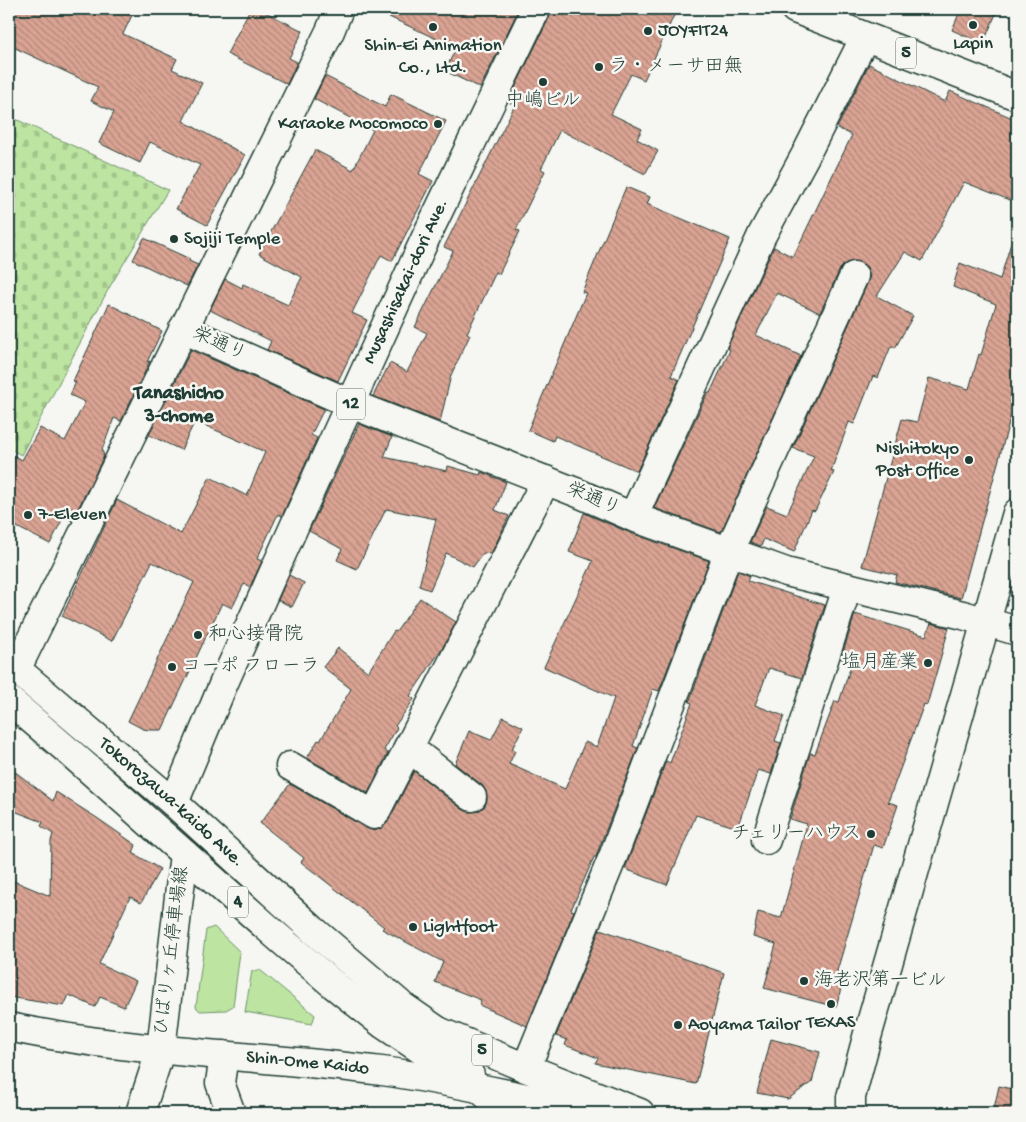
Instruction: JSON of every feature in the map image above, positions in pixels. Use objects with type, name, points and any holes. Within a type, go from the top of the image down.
[{"type":"street","points":[[12,666],[182,329],[340,9]]},
{"type":"street","name":"Musashisakai-dori Ave.","points":[[174,803],[223,684],[426,237],[536,9]]},
{"type":"street","name":"5","points":[[795,9],[1017,96]]},
{"type":"street","points":[[633,517],[762,235],[806,154],[865,37]]},
{"type":"street","points":[[526,1068],[614,854],[729,551],[854,276]]},
{"type":"street","name":"栄通り","points":[[182,329],[351,404],[546,480],[633,517],[786,572],[986,621],[1017,631]]},
{"type":"street","points":[[290,766],[374,815],[546,480]]},
{"type":"street","points":[[851,1113],[851,1097],[867,1037],[1017,513]]},
{"type":"street","points":[[766,840],[847,588]]},
{"type":"street","name":"Tokorozawa-kaido Ave.","points":[[12,666],[174,803],[350,962],[402,1006],[438,1031],[480,1089]]},
{"type":"street","name":"Tokorozawa-kaido Ave.","points":[[9,700],[74,755],[279,938],[383,1024],[480,1089],[507,1113]]},
{"type":"street","points":[[408,747],[472,796]]},
{"type":"street","name":"ひばりヶ丘停車場線","points":[[140,1113],[161,1049],[184,854]]},
{"type":"street","name":"Shin-Ome Kaido","points":[[9,1027],[52,1036],[161,1049],[383,1071],[602,1113]]},
{"type":"street","name":"5","points":[[438,1031],[640,1113]]},
{"type":"street","points":[[224,1055],[220,1083],[231,1113]]},
{"type":"green space","points":[[9,116],[168,190],[109,288],[21,455],[9,448]]},
{"type":"green space","points":[[214,927],[240,952],[233,1006],[226,1010],[200,1011],[196,1007],[206,930]]},
{"type":"green space","points":[[260,970],[315,1015],[312,1024],[245,1012],[252,971]]},
{"type":"building","points":[[16,9],[135,9],[123,34],[177,59],[172,69],[202,83],[183,121],[245,155],[207,225],[176,209],[200,165],[150,142],[140,163],[99,143],[114,112],[91,101],[98,87],[9,45],[9,23]]},
{"type":"building","points":[[250,9],[259,9],[303,31],[289,58],[297,62],[287,84],[227,54]]},
{"type":"building","points":[[372,9],[519,9],[480,88],[445,71],[456,48]]},
{"type":"building","points":[[551,9],[677,9],[644,80],[631,74],[611,114],[642,129],[637,139],[658,151],[645,174],[560,130],[541,169],[545,171],[516,230],[520,231],[499,274],[496,272],[467,333],[470,335],[451,375],[440,422],[373,396],[390,363],[407,372],[427,333],[415,327],[453,251],[444,247],[515,105],[508,102],[550,16]]},
{"type":"building","name":"Lapin","points":[[961,9],[998,9],[983,44],[952,30]]},
{"type":"building","points":[[869,64],[945,102],[950,91],[1017,120],[1017,203],[964,182],[922,261],[905,252],[877,296],[913,316],[895,348],[891,346],[878,378],[873,376],[854,424],[849,422],[831,471],[834,472],[815,511],[812,510],[794,552],[764,539],[761,546],[750,542],[767,506],[787,514],[814,456],[793,448],[868,282],[870,275],[867,267],[860,262],[852,261],[840,269],[820,313],[777,293],[756,335],[801,356],[721,532],[654,508],[708,392],[710,393],[730,350],[727,348],[774,247],[793,257],[852,135],[837,128]]},
{"type":"building","points":[[325,76],[385,107],[391,94],[446,121],[419,174],[433,181],[392,261],[381,255],[352,313],[367,320],[338,381],[267,350],[271,341],[210,310],[225,279],[242,288],[243,284],[288,305],[302,277],[259,254],[315,150],[353,170],[373,130],[314,99]]},
{"type":"building","points":[[626,187],[650,197],[647,204],[730,239],[671,376],[679,380],[637,471],[555,436],[553,441],[528,430],[586,293],[582,292]]},
{"type":"building","points":[[144,238],[190,259],[189,261],[198,265],[187,286],[133,260]]},
{"type":"building","points":[[1012,240],[1017,241],[1017,393],[961,598],[895,582],[897,575],[862,566],[902,419],[917,422],[929,378],[969,389],[979,354],[981,355],[996,304],[953,287],[960,263],[1000,279]]},
{"type":"building","points":[[109,304],[162,331],[147,362],[150,361],[121,421],[114,418],[102,450],[104,456],[72,521],[64,516],[50,544],[9,523],[9,453],[22,460],[40,428],[65,441],[85,402],[70,395],[76,382],[73,381]]},
{"type":"building","points":[[191,350],[324,409],[311,435],[317,438],[282,516],[278,514],[257,559],[262,561],[250,587],[244,584],[232,608],[222,603],[162,730],[150,730],[143,729],[128,721],[194,582],[152,562],[112,641],[62,616],[117,500],[181,534],[210,477],[247,496],[265,452],[195,421],[181,450],[149,435]]},
{"type":"building","points":[[359,424],[392,437],[384,457],[447,471],[448,466],[480,475],[481,472],[506,482],[495,510],[509,516],[491,554],[483,553],[473,567],[446,553],[430,590],[419,586],[436,519],[386,509],[357,569],[337,560],[342,549],[309,531]]},
{"type":"building","points":[[584,513],[628,532],[709,561],[659,691],[653,689],[633,746],[638,748],[596,857],[594,857],[571,910],[574,911],[527,1026],[479,1005],[481,1000],[435,982],[443,962],[382,929],[384,927],[301,862],[304,858],[260,823],[290,784],[374,831],[382,828],[388,822],[414,771],[462,809],[470,812],[478,811],[485,806],[487,800],[486,791],[482,785],[455,764],[469,731],[491,740],[503,717],[523,727],[512,749],[515,751],[509,764],[565,789],[585,742],[597,747],[614,698],[544,667],[593,561],[569,552]]},
{"type":"building","points":[[738,571],[750,576],[748,581],[825,605],[802,678],[769,668],[755,705],[784,716],[775,741],[781,743],[771,774],[758,770],[738,828],[696,815],[667,885],[625,869],[666,761],[670,763],[692,703],[689,702]]},
{"type":"building","points":[[289,575],[304,583],[292,607],[278,600]]},
{"type":"building","points":[[420,598],[456,622],[443,647],[410,696],[414,699],[395,726],[397,728],[384,750],[388,753],[368,793],[307,758],[318,740],[320,741],[351,689],[323,667],[338,648],[368,672],[394,631],[396,632]]},
{"type":"building","points":[[855,614],[926,636],[931,623],[949,628],[927,705],[924,704],[888,802],[898,805],[883,848],[874,845],[837,971],[845,973],[836,1007],[764,988],[776,944],[753,937],[758,912],[781,918],[807,824],[790,819],[810,753],[815,754],[835,701],[839,702],[852,663],[841,659]]},
{"type":"building","points":[[9,767],[53,801],[56,792],[97,818],[136,845],[133,853],[160,869],[141,903],[130,897],[99,964],[136,981],[124,1007],[100,997],[95,1007],[69,995],[64,1006],[9,997],[9,879],[50,896],[51,841],[53,834],[41,826],[43,822],[9,809]]},
{"type":"building","points":[[600,929],[724,973],[696,1084],[595,1063],[598,1058],[565,1045],[567,1040],[556,1036]]},
{"type":"building","points":[[771,1039],[820,1052],[812,1082],[788,1099],[757,1093]]},
{"type":"building","points":[[999,1086],[1017,1090],[1017,1113],[993,1113]]},
{"type":"place","name":"Lapin","points":[[973,25]]},
{"type":"place","name":"Shin-Ei Animation Co., Ltd.","points":[[433,27]]},
{"type":"place","name":"JOYFIT24","points":[[648,31]]},
{"type":"place","name":"ラ・メーサ田無","points":[[599,67]]},
{"type":"place","name":"中嶋ビル","points":[[543,82]]},
{"type":"place","name":"Karaoke Mocomoco","points":[[438,124]]},
{"type":"place","name":"Sojiji Temple","points":[[174,239]]},
{"type":"place","name":"Nishitokyo Post Office","points":[[969,460]]},
{"type":"place","name":"7-Eleven","points":[[28,515]]},
{"type":"place","name":"和心接骨院","points":[[198,635]]},
{"type":"place","name":"塩月産業","points":[[928,663]]},
{"type":"place","name":"コーポ フローラ","points":[[172,667]]},
{"type":"place","name":"チェリーハウス","points":[[871,834]]},
{"type":"place","name":"Lightfoot","points":[[413,927]]},
{"type":"place","name":"海老沢第一ビル","points":[[804,981]]},
{"type":"place","name":"TEXAS","points":[[831,1004]]},
{"type":"place","name":"Aoyama Tailor","points":[[678,1025]]},
{"type":"district","name":"Tanashicho 3-chome","points":[[179,406]]}]
